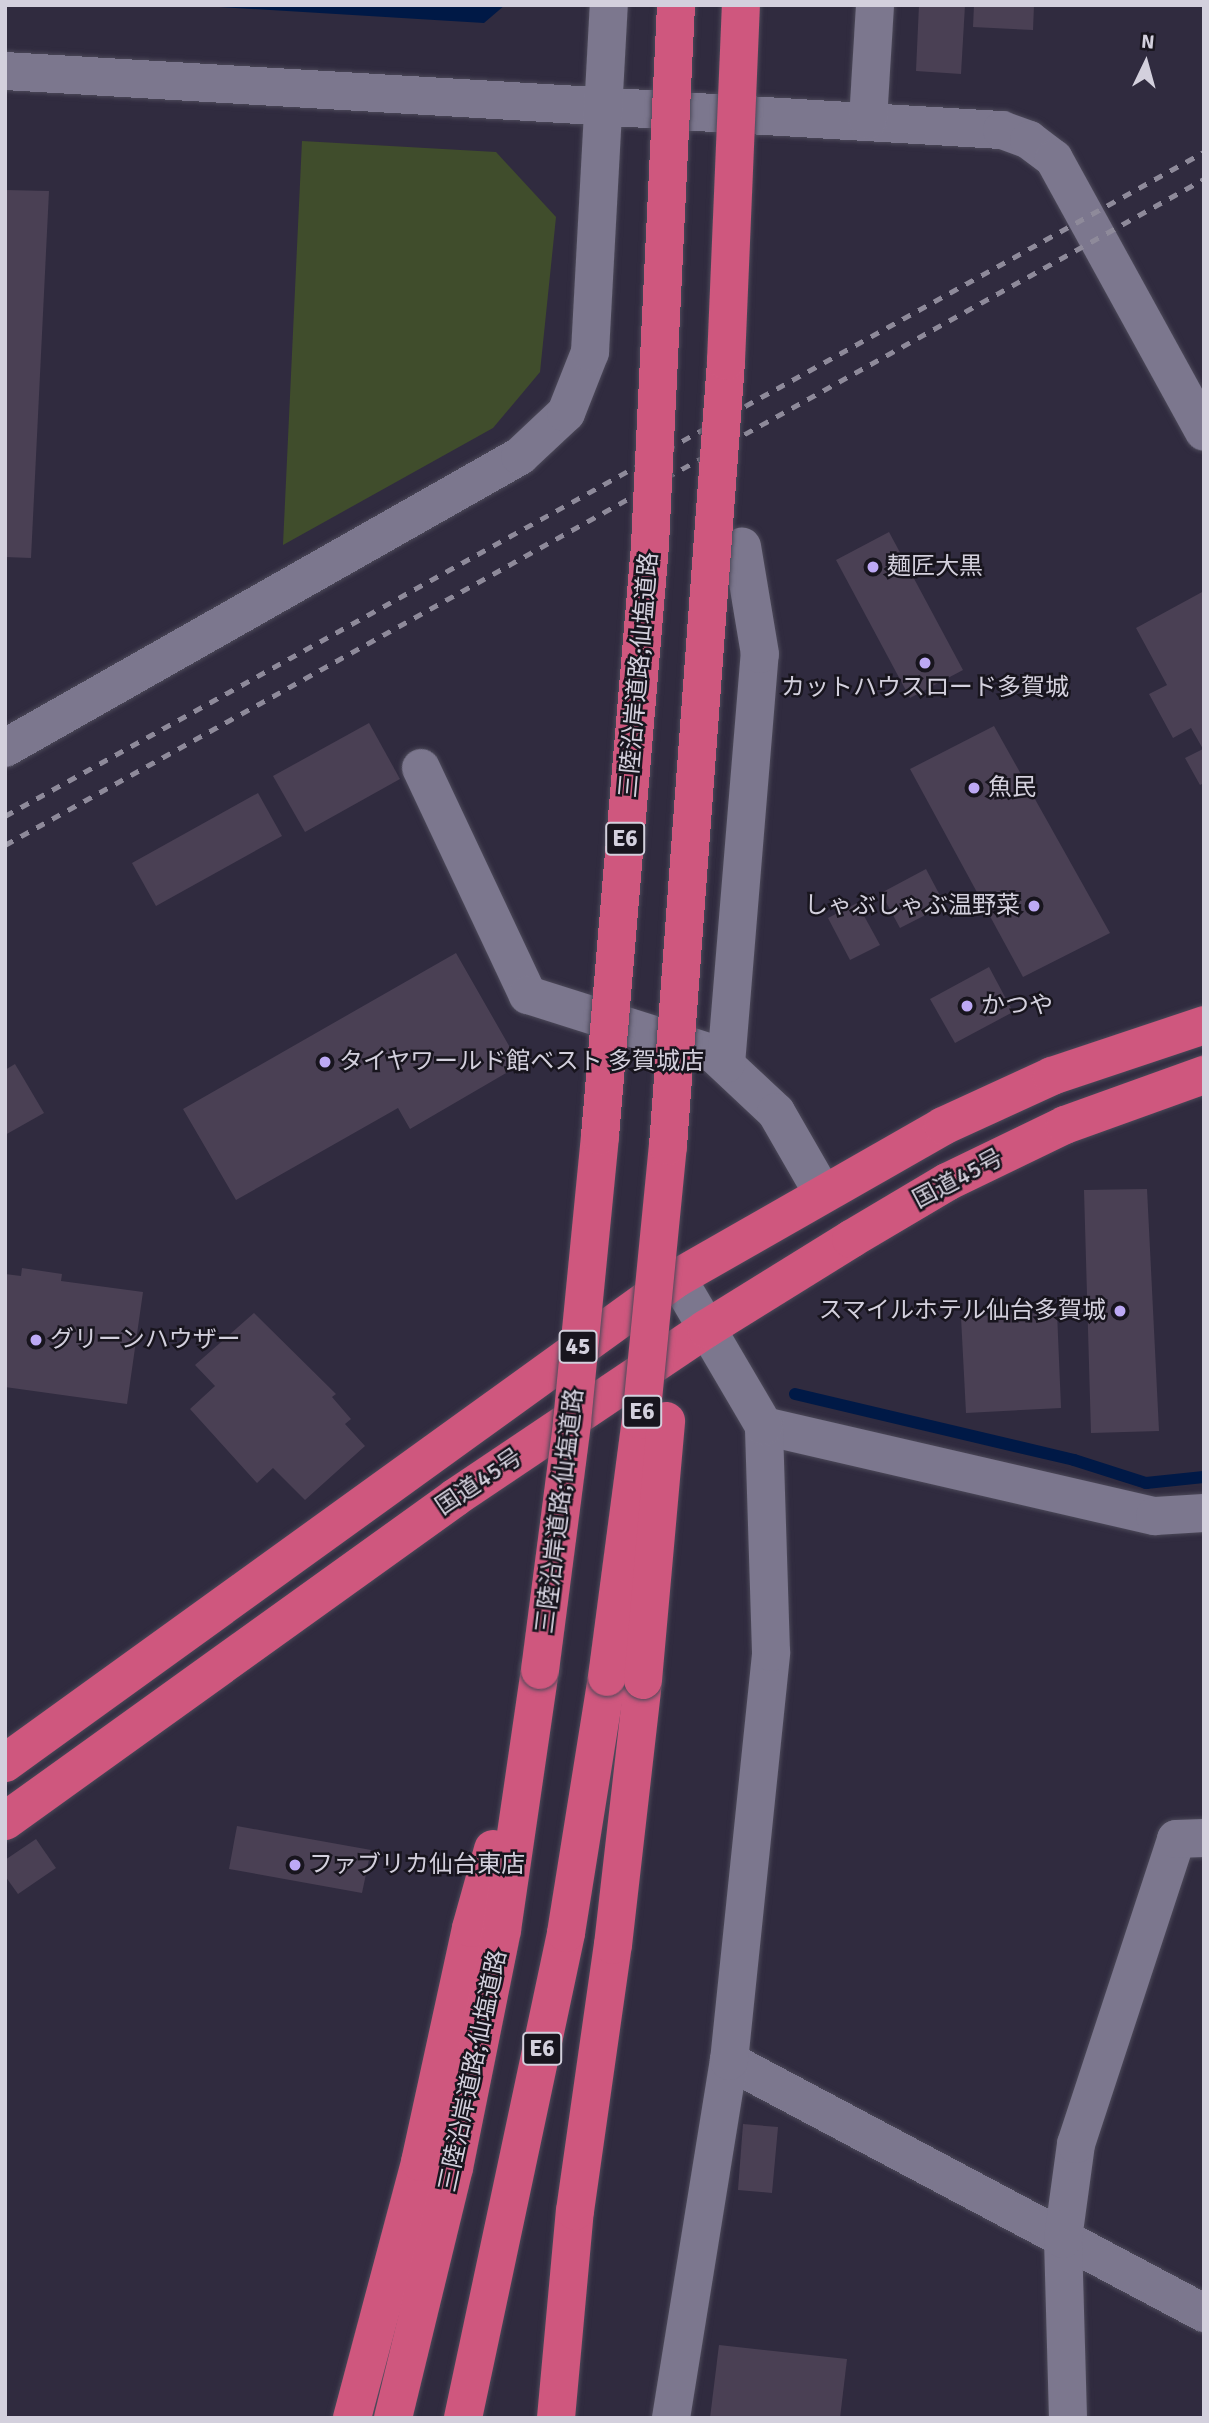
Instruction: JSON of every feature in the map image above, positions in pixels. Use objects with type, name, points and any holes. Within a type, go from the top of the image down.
[{"type":"highway","name":"三陸沿岸道路;仙塩道路","points":[[393,2418],[454,2168],[499,1943],[538,1684],[572,1422],[650,545],[676,5]]},
{"type":"highway","points":[[556,2418],[575,2211],[613,1945],[625,1678],[666,1422],[668,1146],[725,374],[741,5]]},
{"type":"highway","name":"国道45号","points":[[5,1763],[677,1278],[822,1192],[943,1126],[1052,1076],[1204,1025]]},
{"type":"highway","name":"国道45号","points":[[5,1821],[456,1497],[706,1329],[947,1182],[1065,1125],[1204,1075]]},
{"type":"highway","name":"E6","points":[[463,2418],[566,1933],[625,1678]]},
{"type":"highway","points":[[352,2418],[420,2162],[471,1928],[538,1684]]},
{"type":"street","points":[[5,748],[520,456],[566,413],[590,352],[609,5]]},
{"type":"street","points":[[868,120],[875,5]]},
{"type":"street","points":[[5,71],[1002,130],[1030,140],[1054,159],[1204,432]]},
{"type":"street","points":[[726,1064],[760,654],[742,547]]},
{"type":"street","points":[[421,768],[528,995],[715,1054],[776,1112],[822,1192]]},
{"type":"street","points":[[671,2418],[729,2061],[771,1652],[764,1426],[677,1278]]},
{"type":"street","points":[[764,1426],[1155,1516],[1204,1513]]},
{"type":"street","points":[[1068,2418],[1063,2239],[1076,2144],[1176,1839],[1204,1838]]},
{"type":"street","points":[[729,2061],[1204,2313]]},
{"type":"green space","points":[[302,141],[496,152],[556,217],[540,372],[493,428],[283,545]]},
{"type":"water","points":[[187,5],[505,5],[484,23]]},
{"type":"building","points":[[919,5],[965,5],[961,74],[916,71]]},
{"type":"building","points":[[974,5],[1034,5],[1033,30],[973,27]]},
{"type":"building","points":[[5,190],[49,191],[31,558],[5,557]]},
{"type":"building","points":[[889,532],[963,670],[910,698],[836,560]]},
{"type":"building","points":[[1204,591],[1204,783],[1200,785],[1185,758],[1203,749],[1191,728],[1173,738],[1149,694],[1167,685],[1136,628]]},
{"type":"building","points":[[369,723],[400,779],[305,832],[273,776]]},
{"type":"building","points":[[994,726],[1110,933],[1023,977],[910,769]]},
{"type":"building","points":[[258,793],[282,836],[156,906],[132,863]]},
{"type":"building","points":[[926,869],[945,905],[900,928],[881,893]]},
{"type":"building","points":[[857,903],[880,945],[850,960],[828,918]]},
{"type":"building","points":[[456,953],[520,1065],[410,1129],[398,1108],[236,1200],[183,1109]]},
{"type":"building","points":[[989,967],[1013,1012],[955,1043],[930,999]]},
{"type":"building","points":[[15,1064],[44,1113],[5,1135],[5,1070]]},
{"type":"building","name":"スマイルホテル仙台多賀城","points":[[1147,1189],[1159,1431],[1091,1433],[1084,1190]]},
{"type":"building","points":[[22,1268],[62,1274],[61,1281],[143,1292],[127,1404],[5,1387],[5,1274],[21,1276]]},
{"type":"building","points":[[1057,1312],[1061,1408],[966,1413],[961,1317]]},
{"type":"building","points":[[254,1313],[336,1394],[332,1397],[351,1419],[345,1424],[365,1446],[305,1500],[273,1468],[257,1483],[190,1409],[215,1386],[195,1365]]},
{"type":"building","points":[[237,1826],[371,1850],[362,1893],[229,1869]]},
{"type":"building","points":[[36,1839],[56,1868],[18,1894],[5,1876],[5,1860]]},
{"type":"building","points":[[743,2124],[778,2127],[772,2193],[738,2190]]},
{"type":"building","points":[[719,2345],[847,2359],[840,2418],[710,2418]]},
{"type":"waterway","points":[[795,1394],[1074,1460],[1146,1483],[1204,1477]]},
{"type":"railway","points":[[5,816],[1204,152]]},
{"type":"railway","points":[[5,845],[1204,179]]},
{"type":"place","name":"麺匠大黒","points":[[873,567]]},
{"type":"place","name":"カットハウスロード多賀城","points":[[925,663]]},
{"type":"place","name":"魚民","points":[[974,788]]},
{"type":"place","name":"しゃぶしゃぶ温野菜","points":[[1034,906]]},
{"type":"place","name":"かつや","points":[[967,1006]]},
{"type":"place","name":"タイヤワールド館ベスト 多賀城店","points":[[325,1062]]},
{"type":"place","name":"スマイルホテル仙台多賀城","points":[[1120,1311]]},
{"type":"place","name":"グリーンハウザー","points":[[36,1340]]},
{"type":"place","name":"ファブリカ仙台東店","points":[[295,1865]]}]
